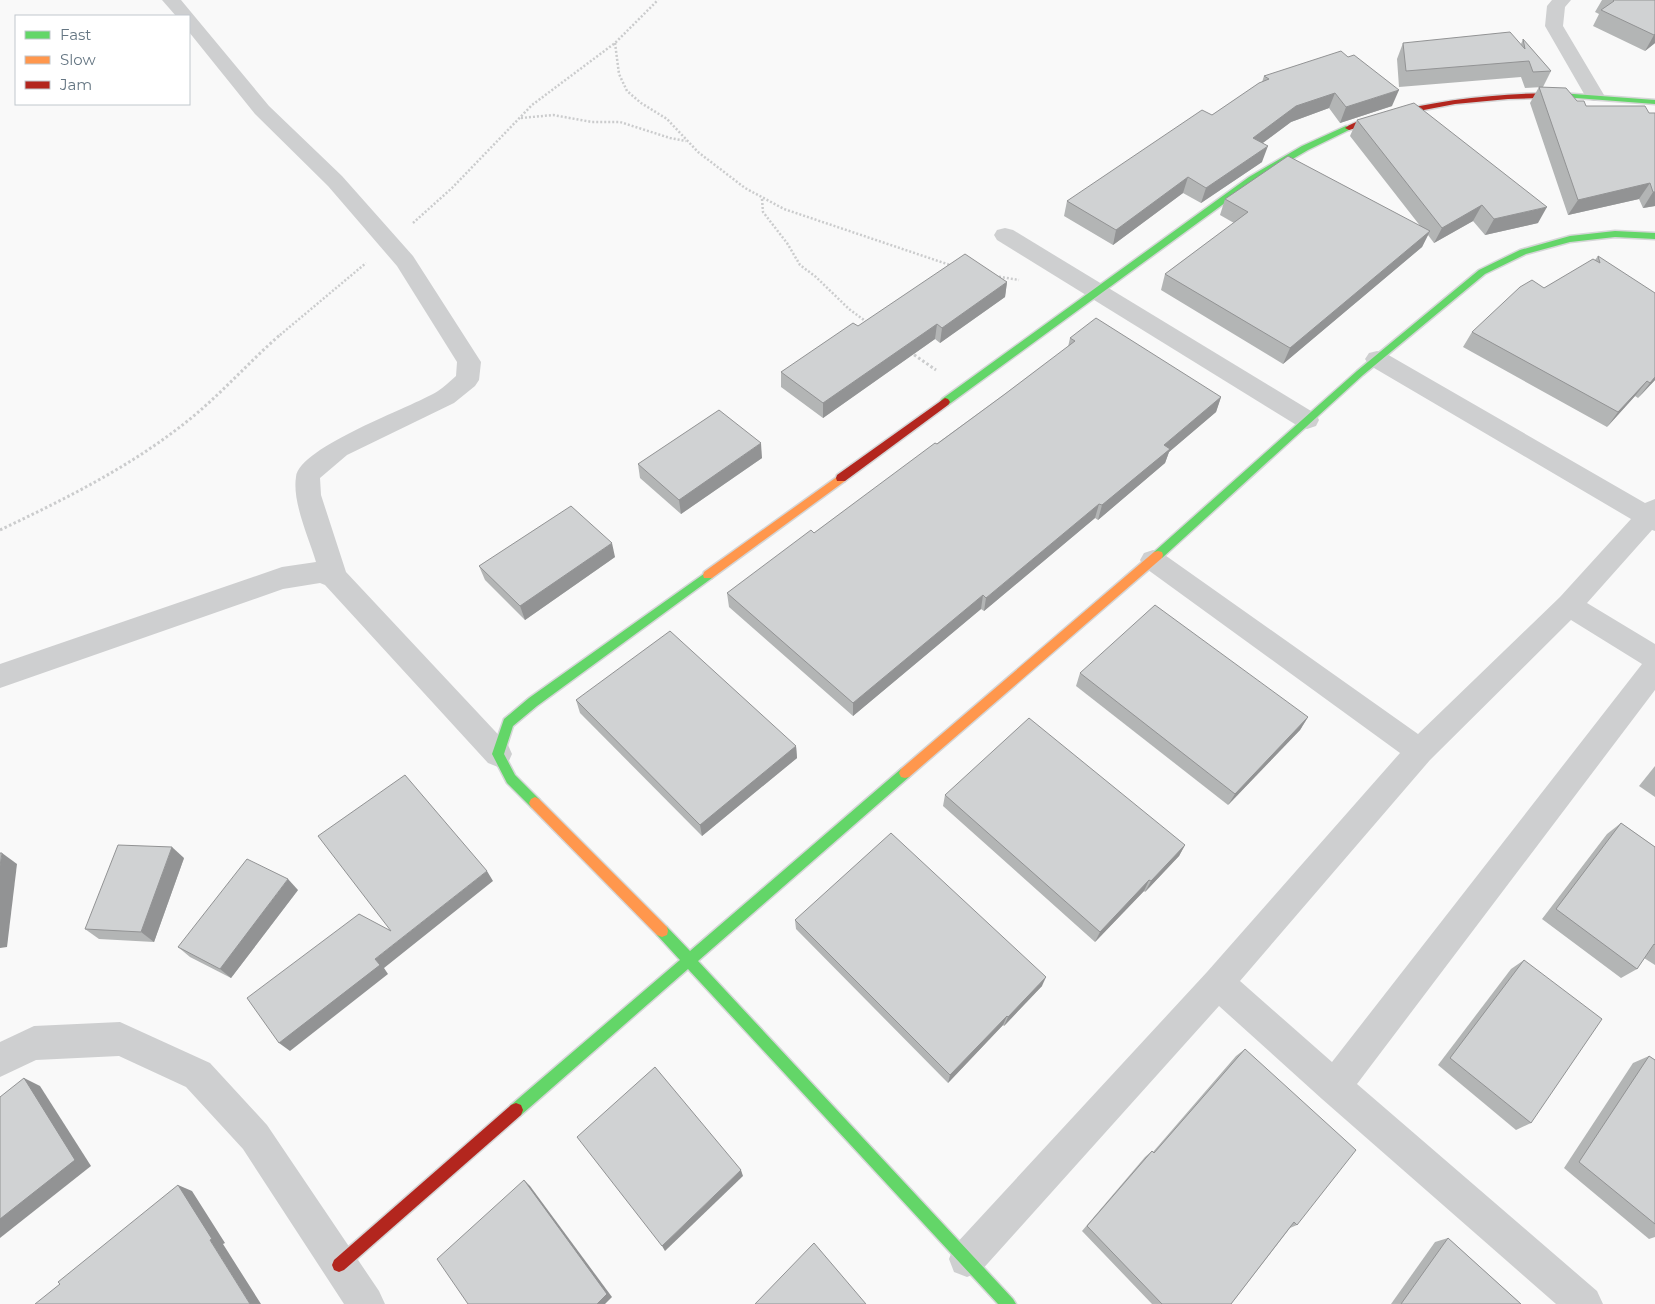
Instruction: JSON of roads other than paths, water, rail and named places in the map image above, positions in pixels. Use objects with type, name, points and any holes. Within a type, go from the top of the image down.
[{"type":"street","points":[[171,0],[185,15]]},
{"type":"street","points":[[1562,0],[1556,6],[1554,26],[1594,96]]},
{"type":"street","points":[[190,21],[262,110],[335,181],[405,261],[469,362],[467,380],[446,397],[338,449],[308,475],[308,495],[334,577],[498,754],[511,780],[689,958],[1008,1304]]},
{"type":"street","points":[[498,754],[508,723],[534,702],[1252,179],[1298,151],[1339,132],[1408,109],[1467,100],[1529,93],[1594,96],[1655,102]]},
{"type":"street","points":[[1004,235],[1307,420]]},
{"type":"street","points":[[339,1265],[689,958],[1153,560],[1377,359],[1482,272],[1523,252],[1570,239],[1606,235],[1655,236]]},
{"type":"street","points":[[967,1259],[1218,983],[1420,751],[1569,605],[1653,516],[1377,359]]},
{"type":"street","points":[[1153,560],[1420,751]]},
{"type":"street","points":[[0,676],[282,578],[321,572],[334,577]]},
{"type":"street","points":[[1569,605],[1655,658]]},
{"type":"street","points":[[1334,1087],[1655,669]]},
{"type":"street","points":[[1218,983],[1334,1087],[1584,1304]]},
{"type":"street","points":[[0,1060],[34,1042],[120,1039],[198,1075],[255,1137],[366,1304]]}]
